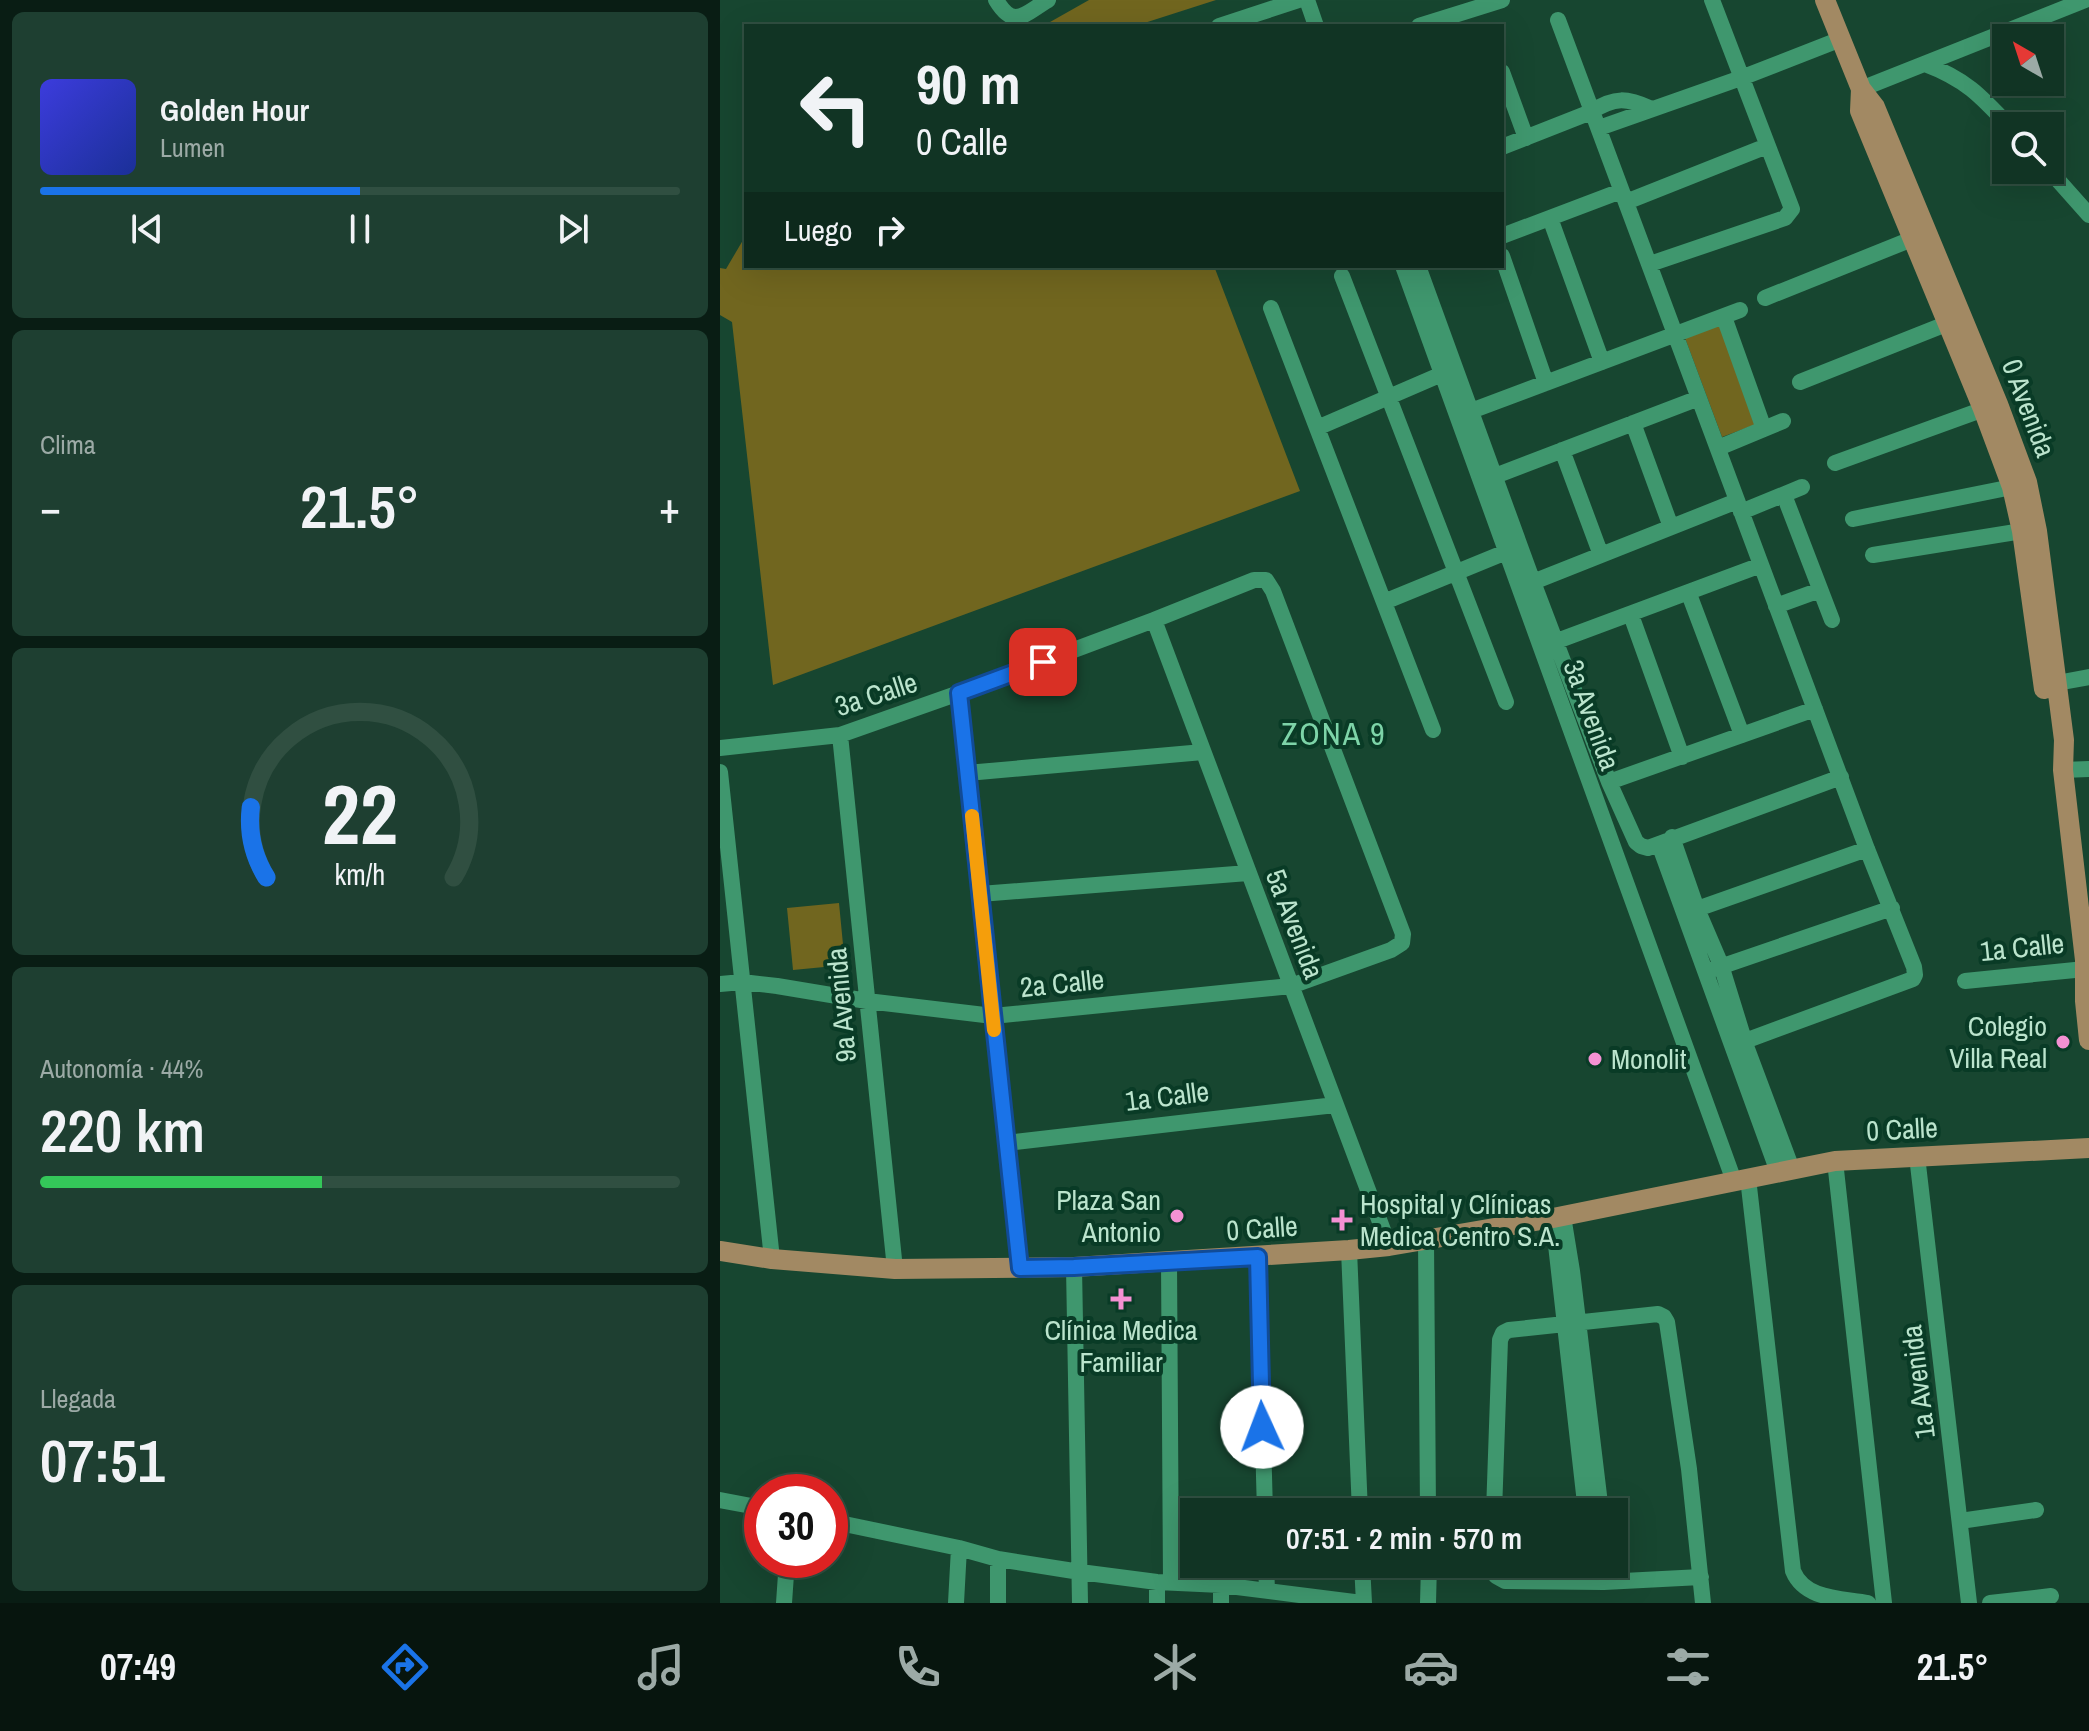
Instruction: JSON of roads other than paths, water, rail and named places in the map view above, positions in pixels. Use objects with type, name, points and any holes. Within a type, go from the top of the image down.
[{"type":"main road","name":"0 Avenida","points":[[1825,0],[1861,89],[1875,107],[1920,236],[1946,324],[2019,458],[2034,508],[2064,740],[2063,770],[2086,965],[2089,1040]]},
{"type":"main road","name":"0 Avenida","points":[[1920,236],[1990,406],[2012,487],[2022,531],[2052,740],[2063,770]]},
{"type":"main road","name":"0 Calle","points":[[720,1251],[772,1259],[895,1269],[1074,1267],[1258,1257],[1389,1246],[1558,1217],[1835,1161],[2089,1148]]},
{"type":"street","points":[[996,0],[1003,13],[1014,18],[1048,0]]},
{"type":"street","points":[[1225,24],[1299,0]]},
{"type":"street","points":[[1307,0],[1315,24]]},
{"type":"street","points":[[1425,24],[1502,0]]},
{"type":"street","points":[[1650,264],[1785,218],[1792,209],[1712,0]]},
{"type":"street","points":[[1861,89],[2085,0]]},
{"type":"street","points":[[1558,20],[1867,849],[1914,967],[1913,979],[1745,1041]]},
{"type":"street","points":[[1599,128],[1841,39]]},
{"type":"street","points":[[1925,64],[1945,71],[1978,93],[1996,112]]},
{"type":"street","points":[[1504,78],[1526,138]]},
{"type":"street","points":[[1504,146],[1616,100],[1633,101],[1652,109]]},
{"type":"street","points":[[1504,235],[1767,146]]},
{"type":"street","points":[[2061,184],[2089,215]]},
{"type":"street","points":[[1550,218],[1602,362]]},
{"type":"street","points":[[1765,298],[1920,236]]},
{"type":"street","points":[[1504,262],[1546,383]]},
{"type":"street","name":"3a Avenida","points":[[1416,268],[1442,374],[1741,1179],[1791,1564],[1800,1584],[1811,1592],[1868,1603]]},
{"type":"street","points":[[1417,268],[1609,782],[1636,842],[1648,848],[1841,777]]},
{"type":"street","points":[[1342,276],[1506,702]]},
{"type":"street","points":[[1271,308],[1433,730]]},
{"type":"street","points":[[1471,411],[1732,314],[1764,429]]},
{"type":"street","points":[[1800,382],[1946,324]]},
{"type":"street","points":[[1317,428],[1442,374]]},
{"type":"street","points":[[1495,476],[1699,398]]},
{"type":"street","points":[[1835,463],[1990,406]]},
{"type":"street","points":[[1718,448],[1783,421]]},
{"type":"street","points":[[1633,423],[1671,527]]},
{"type":"street","points":[[1562,450],[1601,555]]},
{"type":"street","points":[[1533,582],[1671,527],[1802,487]]},
{"type":"street","points":[[1853,519],[2012,487]]},
{"type":"street","points":[[1784,495],[1832,620]]},
{"type":"street","points":[[1873,555],[2022,531]]},
{"type":"street","points":[[1384,602],[1506,552]]},
{"type":"street","points":[[1557,641],[1761,565]]},
{"type":"street","name":"3a Calle","points":[[720,748],[840,735],[1254,580],[1266,580],[1273,591],[1398,920],[1403,934],[1402,943]]},
{"type":"street","points":[[1776,606],[1820,590]]},
{"type":"street","points":[[1689,594],[1742,735]]},
{"type":"street","points":[[1631,615],[1682,757]]},
{"type":"street","name":"5a Avenida","points":[[1154,620],[1389,1246]]},
{"type":"street","points":[[2057,683],[2089,677]]},
{"type":"street","points":[[959,693],[1020,1268]]},
{"type":"street","points":[[1609,782],[1815,709]]},
{"type":"street","name":"9a Avenida","points":[[840,735],[895,1269]]},
{"type":"street","points":[[967,773],[1203,752]]},
{"type":"street","points":[[2063,770],[2089,769]]},
{"type":"street","points":[[720,772],[772,1259]]},
{"type":"street","points":[[1666,840],[1721,965],[1785,1170]]},
{"type":"street","points":[[1666,840],[1705,973],[1785,1170]]},
{"type":"street","points":[[1697,909],[1867,849]]},
{"type":"street","points":[[980,894],[1248,873]]},
{"type":"street","points":[[1705,973],[1892,908]]},
{"type":"street","name":"2a Calle","points":[[720,984],[742,982],[777,986],[867,1001],[993,1016],[1291,986],[1391,950],[1402,943]]},
{"type":"street","name":"1a Calle","points":[[1965,981],[2086,965]]},
{"type":"street","name":"1a Calle","points":[[1006,1143],[1335,1105]]},
{"type":"street","name":"1a Avenida","points":[[1917,1156],[1969,1603]]},
{"type":"street","points":[[1835,1161],[1884,1603]]},
{"type":"street","points":[[1558,1217],[1587,1450],[1598,1498]]},
{"type":"street","points":[[1426,1239],[1428,1498]]},
{"type":"street","points":[[1349,1250],[1359,1498]]},
{"type":"street","points":[[1258,1257],[1265,1498]]},
{"type":"street","points":[[1157,1603],[1164,1583],[1169,1261]]},
{"type":"street","points":[[1074,1267],[1080,1603]]},
{"type":"street","points":[[1494,1498],[1500,1340],[1503,1333],[1658,1314],[1664,1317],[1689,1469],[1703,1603]]},
{"type":"street","points":[[1586,1498],[1587,1450]]},
{"type":"street","points":[[720,1500],[744,1505]]},
{"type":"street","points":[[1960,1521],[2036,1510]]},
{"type":"street","points":[[848,1525],[998,1559],[1080,1572],[1164,1583],[1267,1590],[1356,1603],[1360,1578]]},
{"type":"street","points":[[956,1603],[959,1548]]},
{"type":"street","points":[[998,1559],[998,1603]]},
{"type":"street","points":[[1502,1578],[1505,1581],[1599,1582],[1701,1577]]},
{"type":"street","points":[[784,1603],[786,1578]]},
{"type":"street","points":[[1267,1578],[1267,1590]]},
{"type":"street","points":[[1428,1603],[1429,1578]]},
{"type":"street","points":[[1597,1578],[1599,1582]]},
{"type":"street","points":[[1599,1582],[1600,1578]]},
{"type":"street","points":[[1221,1585],[1221,1603]]},
{"type":"street","points":[[1990,1603],[2051,1596]]},
{"type":"place","name":"Colegio Villa Real","points":[[2063,1042]]},
{"type":"place","name":"Monolit","points":[[1595,1059]]},
{"type":"place","name":"Plaza San Antonio","points":[[1177,1216]]},
{"type":"place","name":"Hospital y Clínicas Medica Centro S.A.","points":[[1342,1220]]},
{"type":"place","name":"Clínica Medica Familiar","points":[[1121,1299]]},
{"type":"district","name":"ZONA 9","points":[[1334,734]]}]
